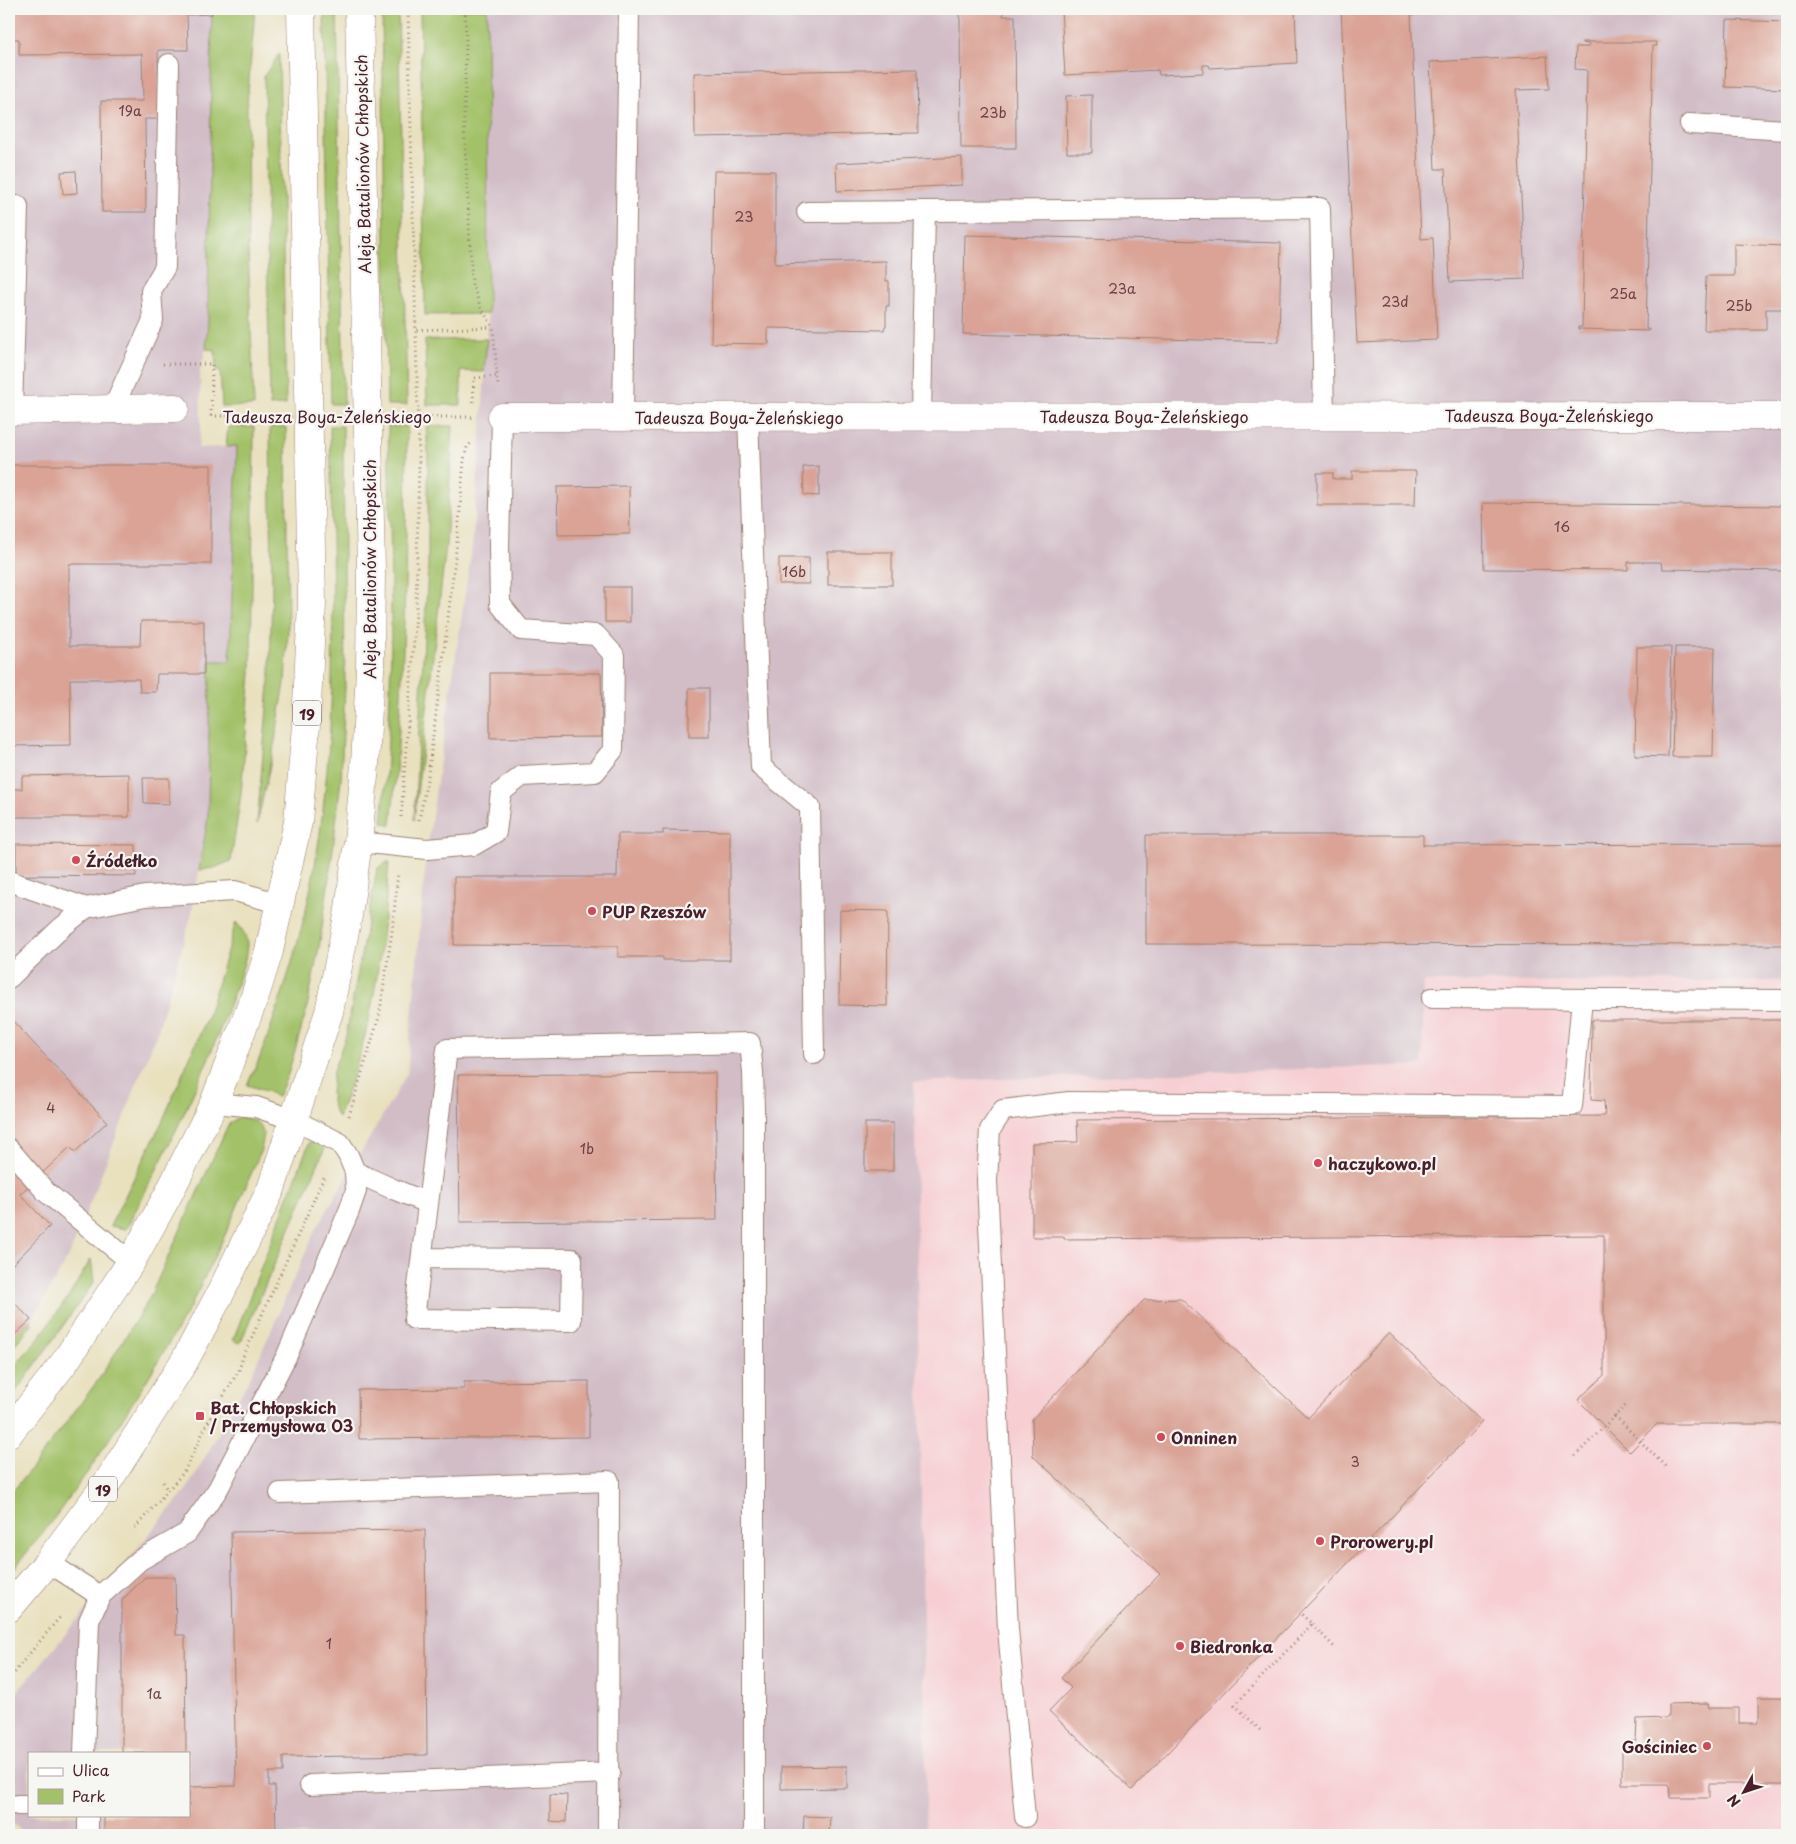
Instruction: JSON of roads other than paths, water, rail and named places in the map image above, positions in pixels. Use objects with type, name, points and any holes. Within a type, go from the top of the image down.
[{"type":"main road","name":"19","points":[[9,1433],[64,1363],[131,1262],[168,1195],[214,1103],[255,996],[269,951],[298,822],[306,725],[312,603],[301,9]]},
{"type":"main road","name":"Aleja Batalionów Chłopskich","points":[[9,1608],[48,1562],[105,1486],[185,1360],[221,1292],[271,1189],[329,1012],[348,916],[358,842],[365,765],[370,670],[371,600],[360,9]]},
{"type":"main road","points":[[11,411],[175,408]]},
{"type":"main road","name":"Tadeusza Boya-Żeleńskiego","points":[[502,417],[1787,416]]},
{"type":"lane","points":[[623,417],[629,9]]},
{"type":"lane","points":[[112,410],[153,320],[151,291],[165,267],[169,64]]},
{"type":"lane","points":[[1690,124],[1787,130]]},
{"type":"lane","points":[[11,411],[18,206]]},
{"type":"lane","points":[[807,212],[1320,208],[1324,416]]},
{"type":"lane","points":[[922,417],[925,211]]},
{"type":"lane","points":[[358,842],[427,849],[474,845],[496,832],[501,792],[522,776],[595,772],[613,750],[614,655],[596,635],[522,630],[500,604],[499,547],[502,417]]},
{"type":"lane","points":[[748,417],[761,767],[810,807],[814,1054]]},
{"type":"lane","points":[[9,882],[86,908]]},
{"type":"lane","points":[[9,978],[61,928],[86,908],[145,896],[235,891],[281,904]]},
{"type":"lane","points":[[1432,998],[1787,1000]]},
{"type":"lane","points":[[1025,1817],[1008,1630],[987,1181],[990,1130],[1003,1110],[1069,1102],[1572,1106],[1582,999]]},
{"type":"lane","points":[[422,1258],[572,1259],[571,1321],[414,1319],[447,1049],[750,1043],[754,1110],[754,1835]]},
{"type":"lane","points":[[84,1752],[89,1621],[100,1596],[140,1560],[187,1533],[218,1490],[286,1356],[356,1191],[355,1172],[348,1155],[340,1143],[294,1120],[256,1107],[214,1103]]},
{"type":"lane","points":[[9,1149],[46,1192],[131,1262]]},
{"type":"lane","points":[[355,1172],[428,1203]]},
{"type":"lane","points":[[280,1493],[609,1481],[610,1773],[608,1835]]},
{"type":"lane","points":[[48,1562],[100,1596]]},
{"type":"lane","points":[[310,1785],[610,1773]]},
{"type":"lane","points":[[88,1816],[88,1835]]},
{"type":"place","name":"Źródełko","points":[[76,860]]},
{"type":"place","name":"PUP Rzeszów","points":[[592,911]]},
{"type":"place","name":"haczykowo.pl","points":[[1318,1163]]},
{"type":"place","name":"Bat. Chłopskich / Przemysłowa 03","points":[[200,1416]]},
{"type":"place","name":"Onninen","points":[[1161,1437]]},
{"type":"place","name":"Prorowery.pl","points":[[1320,1541]]},
{"type":"place","name":"Biedronka","points":[[1180,1646]]},
{"type":"place","name":"Gościniec","points":[[1707,1746]]}]
